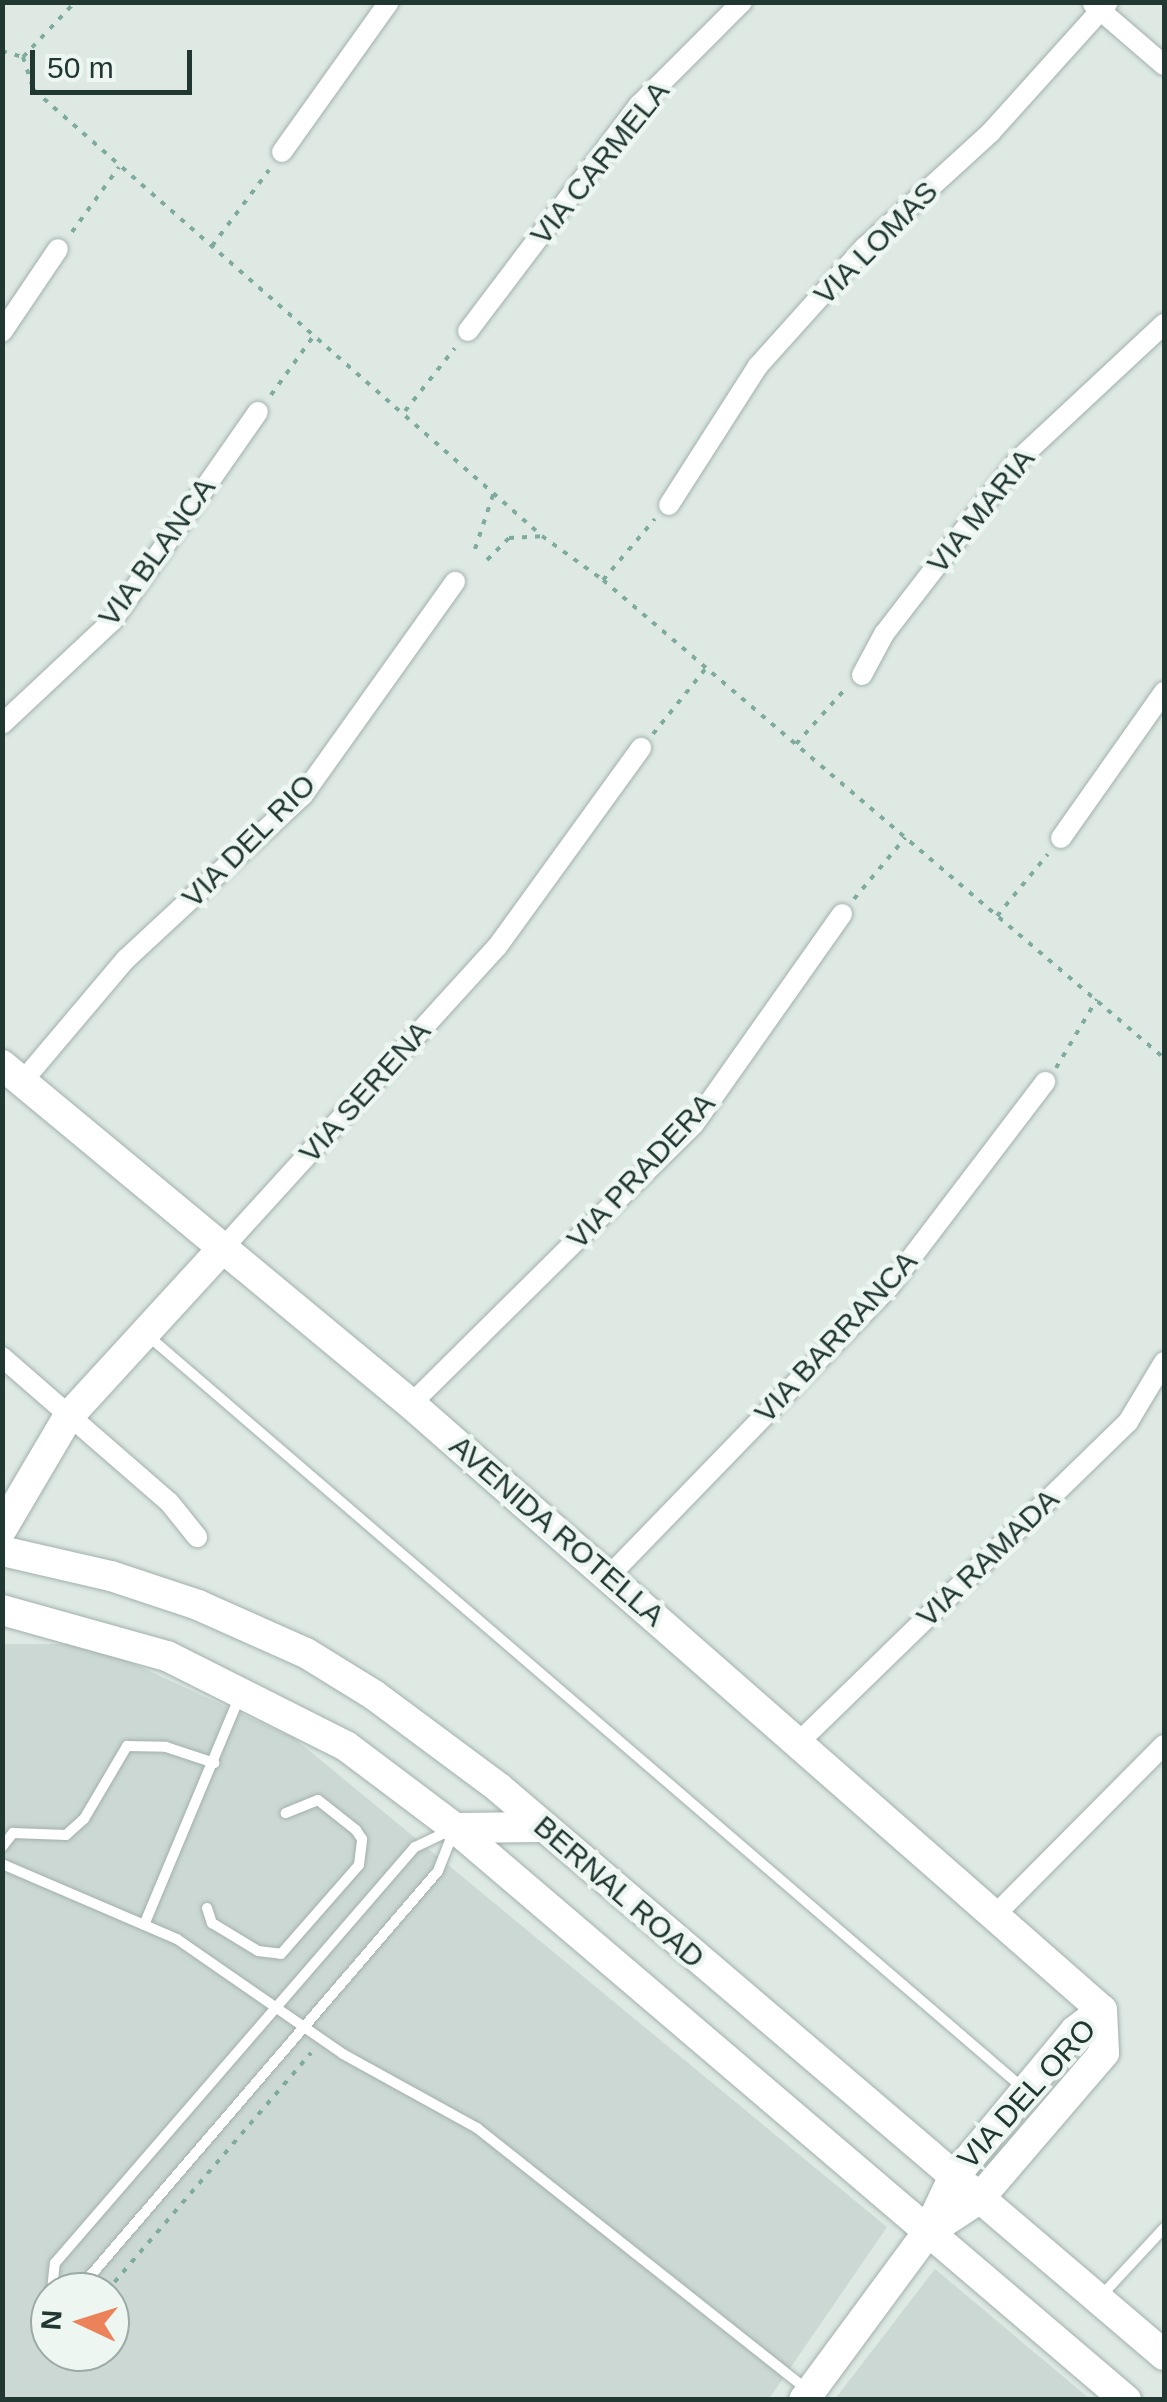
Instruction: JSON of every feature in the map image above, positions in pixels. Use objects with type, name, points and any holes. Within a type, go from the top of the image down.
[{"type":"main road","name":"AVENIDA ROTELLA","points":[[12,1073],[411,1404],[1102,2010]]},
{"type":"main road","name":"VIA SERENA","points":[[2,1529],[68,1417],[222,1248]]},
{"type":"main road","name":"BERNAL ROAD","points":[[2,1551],[153,1588],[306,1653],[438,1740],[1164,2355]]},
{"type":"main road","name":"BERNAL ROAD","points":[[2,1610],[135,1645],[243,1689],[346,1746],[455,1828],[1126,2400]]},
{"type":"main road","points":[[455,1828],[542,1827]]},
{"type":"main road","name":"VIA DEL ORO","points":[[807,2395],[926,2233],[953,2178],[1024,2090],[1102,2010]]},
{"type":"main road","name":"VIA DEL ORO","points":[[926,2233],[979,2199],[1104,2052],[1102,2010]]},
{"type":"street","points":[[282,152],[389,2]]},
{"type":"street","name":"VIA CARMELA","points":[[468,332],[639,105],[742,2]]},
{"type":"street","points":[[1100,5],[1164,65]]},
{"type":"street","name":"VIA LOMAS","points":[[669,505],[758,366],[864,248],[991,132],[1100,5]]},
{"type":"street","points":[[2,332],[58,248]]},
{"type":"street","name":"VIA MARIA","points":[[862,676],[884,634],[1016,461],[1164,324]]},
{"type":"street","name":"VIA BLANCA","points":[[2,724],[112,620],[258,412]]},
{"type":"street","name":"VIA DEL RIO","points":[[12,1073],[126,959],[303,796],[455,582]]},
{"type":"street","points":[[1061,838],[1164,692]]},
{"type":"street","name":"VIA SERENA","points":[[222,1248],[497,946],[641,748]]},
{"type":"street","name":"VIA PRADERA","points":[[411,1404],[694,1124],[842,914]]},
{"type":"street","name":"VIA BARRANCA","points":[[609,1576],[889,1286],[1045,1082]]},
{"type":"street","points":[[2,1357],[170,1502],[197,1537]]},
{"type":"street","name":"VIA RAMADA","points":[[799,1742],[1128,1422],[1164,1362]]},
{"type":"street","points":[[996,1914],[1164,1745]]},
{"type":"lane","points":[[145,1333],[1024,2090]]},
{"type":"lane","points":[[144,1925],[243,1689]]},
{"type":"lane","points":[[2,1847],[13,1833],[66,1835],[84,1818],[127,1746],[166,1747],[214,1762]]},
{"type":"lane","points":[[207,1908],[212,1923],[228,1933],[270,1956],[282,1954],[359,1865],[356,1830],[318,1800],[286,1813]]},
{"type":"lane","points":[[455,1828],[438,1871],[80,2289],[52,2290],[55,2263],[277,2006],[416,1847],[455,1828]]},
{"type":"lane","points":[[2,1864],[177,1939],[323,2040],[477,2128],[807,2395]]},
{"type":"lane","points":[[1098,2300],[1164,2228]]},
{"type":"path","points":[[24,57],[75,2]]},
{"type":"path","points":[[2,51],[24,57]]},
{"type":"path","points":[[24,57],[34,90],[119,167],[405,411],[542,536],[603,580],[1164,1058]]},
{"type":"path","points":[[212,246],[282,152]]},
{"type":"path","points":[[58,248],[119,167]]},
{"type":"path","points":[[405,411],[468,332]]},
{"type":"path","points":[[258,412],[315,334]]},
{"type":"path","points":[[475,549],[494,492]]},
{"type":"path","points":[[603,580],[669,505]]},
{"type":"path","points":[[487,560],[509,538],[542,536]]},
{"type":"path","points":[[641,748],[706,668]]},
{"type":"path","points":[[796,744],[831,700],[862,676]]},
{"type":"path","points":[[842,914],[906,838]]},
{"type":"path","points":[[997,916],[1061,838]]},
{"type":"path","points":[[1045,1082],[1097,999]]},
{"type":"path","points":[[123,2272],[323,2040]]},
{"type":"shaded area","points":[[2,1644],[91,1644],[294,1738],[887,2227],[769,2399],[3,2399]]},
{"type":"shaded area","points":[[935,2269],[1090,2399],[835,2399]]}]
